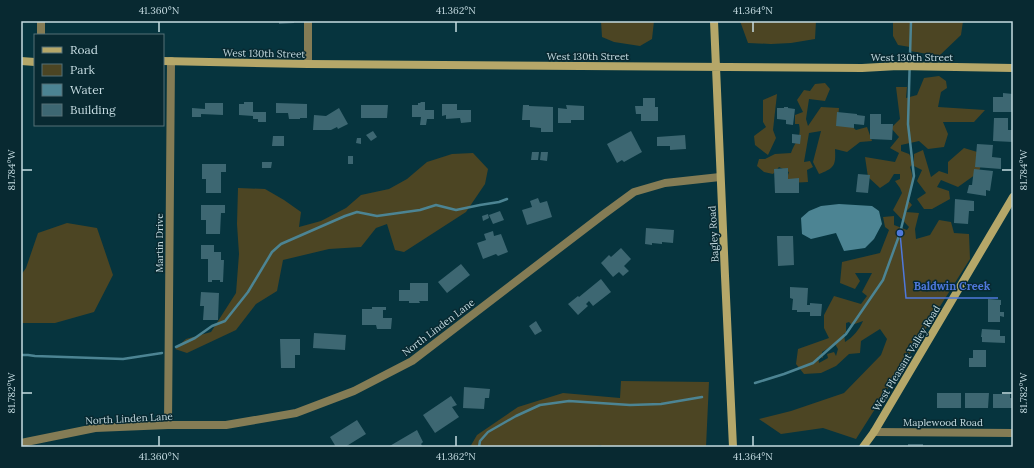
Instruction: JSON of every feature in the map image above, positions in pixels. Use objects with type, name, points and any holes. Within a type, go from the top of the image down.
[{"type":"main road","name":"Bagley Road","points":[[714,21],[733,447]]},
{"type":"main road","points":[[21,61],[34,62]]},
{"type":"main road","name":"West 130th Street","points":[[167,61],[308,64],[862,68],[898,66],[1013,68]]},
{"type":"main road","name":"West Pleasant Valley Road","points":[[863,447],[874,432],[1013,197]]},
{"type":"street","points":[[41,21],[41,34]]},
{"type":"street","points":[[308,21],[308,64]]},
{"type":"street","name":"Martin Drive","points":[[167,61],[168,425]]},
{"type":"street","name":"North Linden Lane","points":[[21,443],[95,428],[168,425],[226,425],[296,413],[354,391],[412,361],[634,192],[664,183],[720,177]]},
{"type":"street","name":"Maplewood Road","points":[[874,432],[1013,433]]},
{"type":"green space","points":[[601,21],[654,21],[652,39],[640,46],[614,42],[602,37]]},
{"type":"green space","points":[[740,21],[816,21],[815,39],[791,43],[748,43]]},
{"type":"green space","points":[[893,21],[963,21],[961,35],[939,56],[910,51],[910,47],[898,45],[893,36]]},
{"type":"green space","points":[[939,76],[946,81],[947,88],[941,92],[938,107],[985,110],[974,122],[943,122],[948,134],[944,147],[928,149],[919,141],[901,145],[901,151],[909,154],[914,162],[914,154],[923,150],[931,177],[939,171],[948,174],[948,162],[964,148],[984,154],[979,172],[958,187],[941,180],[937,187],[949,191],[950,199],[932,209],[924,209],[917,199],[926,193],[917,181],[922,170],[914,166],[914,163],[910,167],[912,180],[908,200],[912,205],[906,212],[919,213],[915,229],[916,239],[930,235],[939,220],[951,222],[954,233],[969,234],[970,259],[856,439],[823,428],[781,434],[759,419],[791,411],[844,393],[881,355],[887,339],[880,329],[861,341],[860,353],[849,354],[836,366],[821,373],[804,374],[796,364],[798,349],[829,338],[824,328],[824,315],[834,296],[861,304],[867,296],[862,292],[872,273],[855,273],[860,281],[855,289],[840,283],[842,262],[880,253],[889,230],[885,227],[883,217],[894,216],[894,225],[907,230],[909,227],[893,210],[902,193],[895,181],[900,179],[900,174],[894,174],[889,182],[880,188],[868,177],[865,157],[895,162],[899,153],[890,148],[899,137],[891,128],[900,119],[896,87],[907,87],[906,98],[917,95],[924,78]],"holes":[[[863,321],[856,333],[845,342],[844,333],[846,333],[846,323],[849,322],[852,325]],[[835,344],[838,349],[836,356],[834,352],[827,354],[828,358],[819,363],[818,356],[823,358],[822,352]]]},
{"type":"green space","points":[[825,83],[830,89],[825,101],[809,99],[806,119],[808,126],[821,107],[839,108],[838,119],[849,124],[856,130],[867,127],[872,141],[860,142],[847,152],[835,149],[833,166],[819,174],[813,162],[821,131],[809,133],[804,162],[810,161],[813,167],[807,170],[808,182],[789,183],[787,178],[789,172],[779,167],[773,174],[764,172],[757,166],[759,159],[765,159],[775,154],[791,153],[798,139],[800,129],[799,124],[795,124],[795,115],[803,112],[797,100],[804,90],[810,91],[815,84]]},
{"type":"green space","points":[[777,94],[773,130],[776,138],[768,155],[755,145],[754,136],[766,127],[763,122],[763,100]]},
{"type":"green space","points":[[473,153],[488,169],[485,184],[466,212],[404,252],[395,250],[387,224],[376,228],[361,247],[329,249],[283,260],[277,291],[256,304],[236,330],[187,353],[175,349],[186,339],[211,332],[236,293],[239,254],[237,224],[238,188],[265,189],[284,200],[301,212],[299,227],[321,221],[346,208],[361,195],[389,189],[407,179],[427,162],[452,154]]},
{"type":"green space","points":[[67,223],[97,228],[113,275],[94,312],[55,323],[23,323],[21,322],[21,275],[26,268],[38,233]]},
{"type":"green space","points":[[621,381],[709,382],[706,447],[602,447],[601,445],[592,447],[470,447],[477,435],[518,407],[563,393],[620,398]]},
{"type":"water","points":[[839,204],[872,206],[879,211],[882,224],[874,239],[865,248],[844,251],[836,233],[811,239],[802,234],[801,218],[809,211],[821,206]]},
{"type":"building","points":[[279,21],[294,21],[294,23],[279,24]]},
{"type":"building","points":[[1003,93],[1013,94],[1013,112],[993,112],[993,97],[1003,97]]},
{"type":"building","points":[[643,98],[655,98],[655,107],[658,107],[658,121],[641,121],[641,114],[636,114],[635,106],[643,106]]},
{"type":"building","points":[[244,102],[253,102],[253,112],[266,112],[266,122],[258,122],[258,119],[253,119],[253,116],[239,115],[239,104],[244,104]]},
{"type":"building","points":[[420,102],[425,102],[425,110],[434,110],[434,119],[427,119],[426,125],[420,125],[421,117],[412,117],[412,105],[418,105],[418,103],[421,103]]},
{"type":"building","points":[[205,103],[223,103],[223,115],[201,114],[201,117],[192,117],[192,108],[205,109]]},
{"type":"building","points":[[276,103],[307,104],[307,118],[289,119],[288,113],[276,113]]},
{"type":"building","points":[[442,104],[457,104],[457,110],[471,110],[471,122],[461,123],[460,118],[446,119],[446,115],[442,116]]},
{"type":"building","points":[[361,105],[388,105],[387,118],[361,118]]},
{"type":"building","points":[[523,105],[553,107],[553,132],[541,132],[541,128],[530,127],[530,120],[522,120]]},
{"type":"building","points":[[566,105],[584,106],[584,120],[571,120],[571,123],[558,123],[558,108],[567,109]]},
{"type":"building","points":[[784,107],[795,109],[793,125],[786,124],[786,120],[777,119],[777,108]]},
{"type":"building","points":[[339,108],[348,124],[338,129],[337,127],[331,130],[313,130],[314,115],[326,116]]},
{"type":"building","points":[[837,112],[865,116],[864,125],[854,124],[854,128],[836,126]]},
{"type":"building","points":[[870,114],[881,114],[881,124],[893,124],[892,140],[870,139]]},
{"type":"building","points":[[994,118],[1008,118],[1008,130],[1013,130],[1013,142],[993,141]]},
{"type":"building","points":[[373,131],[377,137],[371,141],[366,135]]},
{"type":"building","points":[[631,131],[642,152],[624,162],[622,160],[617,163],[607,144]]},
{"type":"building","points":[[792,134],[801,135],[800,144],[792,143]]},
{"type":"building","points":[[685,135],[686,149],[670,150],[670,146],[657,146],[657,137]]},
{"type":"building","points":[[273,136],[284,136],[284,146],[272,146]]},
{"type":"building","points":[[357,138],[361,138],[361,144],[356,143]]},
{"type":"building","points":[[977,144],[993,145],[992,157],[1001,158],[1001,169],[975,167]]},
{"type":"building","points":[[532,152],[539,152],[538,160],[531,160]]},
{"type":"building","points":[[541,152],[548,152],[547,161],[540,160]]},
{"type":"building","points":[[348,156],[353,156],[353,164],[348,164]]},
{"type":"building","points":[[262,162],[272,162],[271,168],[262,168]]},
{"type":"building","points":[[202,164],[226,164],[226,172],[221,172],[221,193],[206,193],[206,179],[202,179]]},
{"type":"building","points":[[788,168],[788,179],[799,178],[799,193],[775,193],[774,169]]},
{"type":"building","points":[[974,169],[993,171],[990,191],[986,190],[986,196],[967,193],[969,185],[972,185]]},
{"type":"building","points":[[858,174],[870,175],[868,193],[856,192]]},
{"type":"building","points":[[538,198],[540,203],[547,201],[552,217],[527,225],[522,210],[532,207],[530,201]]},
{"type":"building","points":[[955,199],[974,201],[974,211],[969,211],[968,224],[954,223]]},
{"type":"building","points":[[201,205],[225,205],[225,213],[221,213],[220,234],[206,234],[206,220],[201,220]]},
{"type":"building","points":[[500,211],[504,220],[493,224],[489,215]]},
{"type":"building","points":[[488,214],[489,218],[483,221],[482,216]]},
{"type":"building","points":[[646,228],[674,230],[673,243],[662,242],[662,244],[645,244]]},
{"type":"building","points":[[493,231],[494,236],[501,234],[508,252],[498,256],[496,254],[483,259],[477,243],[486,240],[484,234]]},
{"type":"building","points":[[777,236],[793,236],[794,265],[778,266]]},
{"type":"building","points":[[201,245],[214,245],[214,252],[221,252],[221,260],[224,260],[223,282],[220,282],[220,280],[212,280],[212,282],[208,282],[208,259],[201,259]]},
{"type":"building","points":[[621,248],[631,259],[624,266],[629,271],[623,276],[619,272],[613,277],[601,263],[609,255],[611,257]]},
{"type":"building","points":[[461,264],[470,275],[447,293],[438,282]]},
{"type":"building","points":[[601,279],[611,292],[593,306],[589,301],[586,304],[588,306],[578,315],[568,304]]},
{"type":"building","points":[[410,283],[428,283],[428,301],[409,303],[409,301],[399,301],[399,290],[410,290]]},
{"type":"building","points":[[790,287],[808,288],[807,305],[810,305],[810,303],[822,304],[821,316],[810,316],[810,312],[797,312],[797,310],[792,310],[793,299],[790,298]]},
{"type":"building","points":[[201,292],[219,293],[218,320],[203,320],[204,306],[200,306]]},
{"type":"building","points":[[988,299],[1001,300],[1000,312],[1004,312],[1004,317],[1000,316],[1000,322],[988,322]]},
{"type":"building","points":[[372,307],[386,307],[386,310],[383,310],[383,318],[392,318],[391,329],[377,329],[376,325],[362,325],[362,309],[372,309]]},
{"type":"building","points":[[536,321],[542,331],[535,335],[529,326]]},
{"type":"building","points":[[982,329],[1000,330],[1000,336],[1005,336],[1005,343],[982,342]]},
{"type":"building","points":[[314,333],[346,335],[345,350],[313,348]]},
{"type":"building","points":[[280,339],[300,339],[300,355],[295,355],[295,368],[281,368]]},
{"type":"building","points":[[973,350],[986,350],[986,367],[969,367],[969,358],[973,358]]},
{"type":"building","points":[[464,387],[490,389],[489,398],[485,398],[484,409],[463,408]]},
{"type":"building","points":[[937,393],[961,393],[961,408],[937,408]]},
{"type":"building","points":[[965,393],[989,393],[988,408],[965,408]]},
{"type":"building","points":[[993,394],[1010,394],[1010,398],[1013,398],[1013,408],[993,408]]},
{"type":"building","points":[[451,396],[457,405],[452,407],[459,417],[435,433],[423,415]]},
{"type":"building","points":[[357,420],[366,434],[345,447],[336,447],[330,437]]},
{"type":"building","points":[[417,430],[423,442],[421,444],[423,447],[388,447]]},
{"type":"building","points":[[908,444],[923,444],[923,447],[908,447]]},
{"type":"waterway","points":[[755,383],[813,363],[846,334],[883,280],[900,233],[914,176],[908,124],[911,21]]},
{"type":"waterway","points":[[176,347],[195,338],[212,326],[225,321],[248,292],[272,252],[281,244],[357,212],[377,216],[420,210],[436,205],[456,210],[499,202],[507,199]]},
{"type":"waterway","points":[[21,355],[123,359],[162,353]]},
{"type":"waterway","points":[[479,447],[480,441],[488,432],[516,416],[540,405],[569,401],[630,405],[661,404],[702,397]]},
{"type":"place","name":"Baldwin Creek","points":[[900,233]]}]
